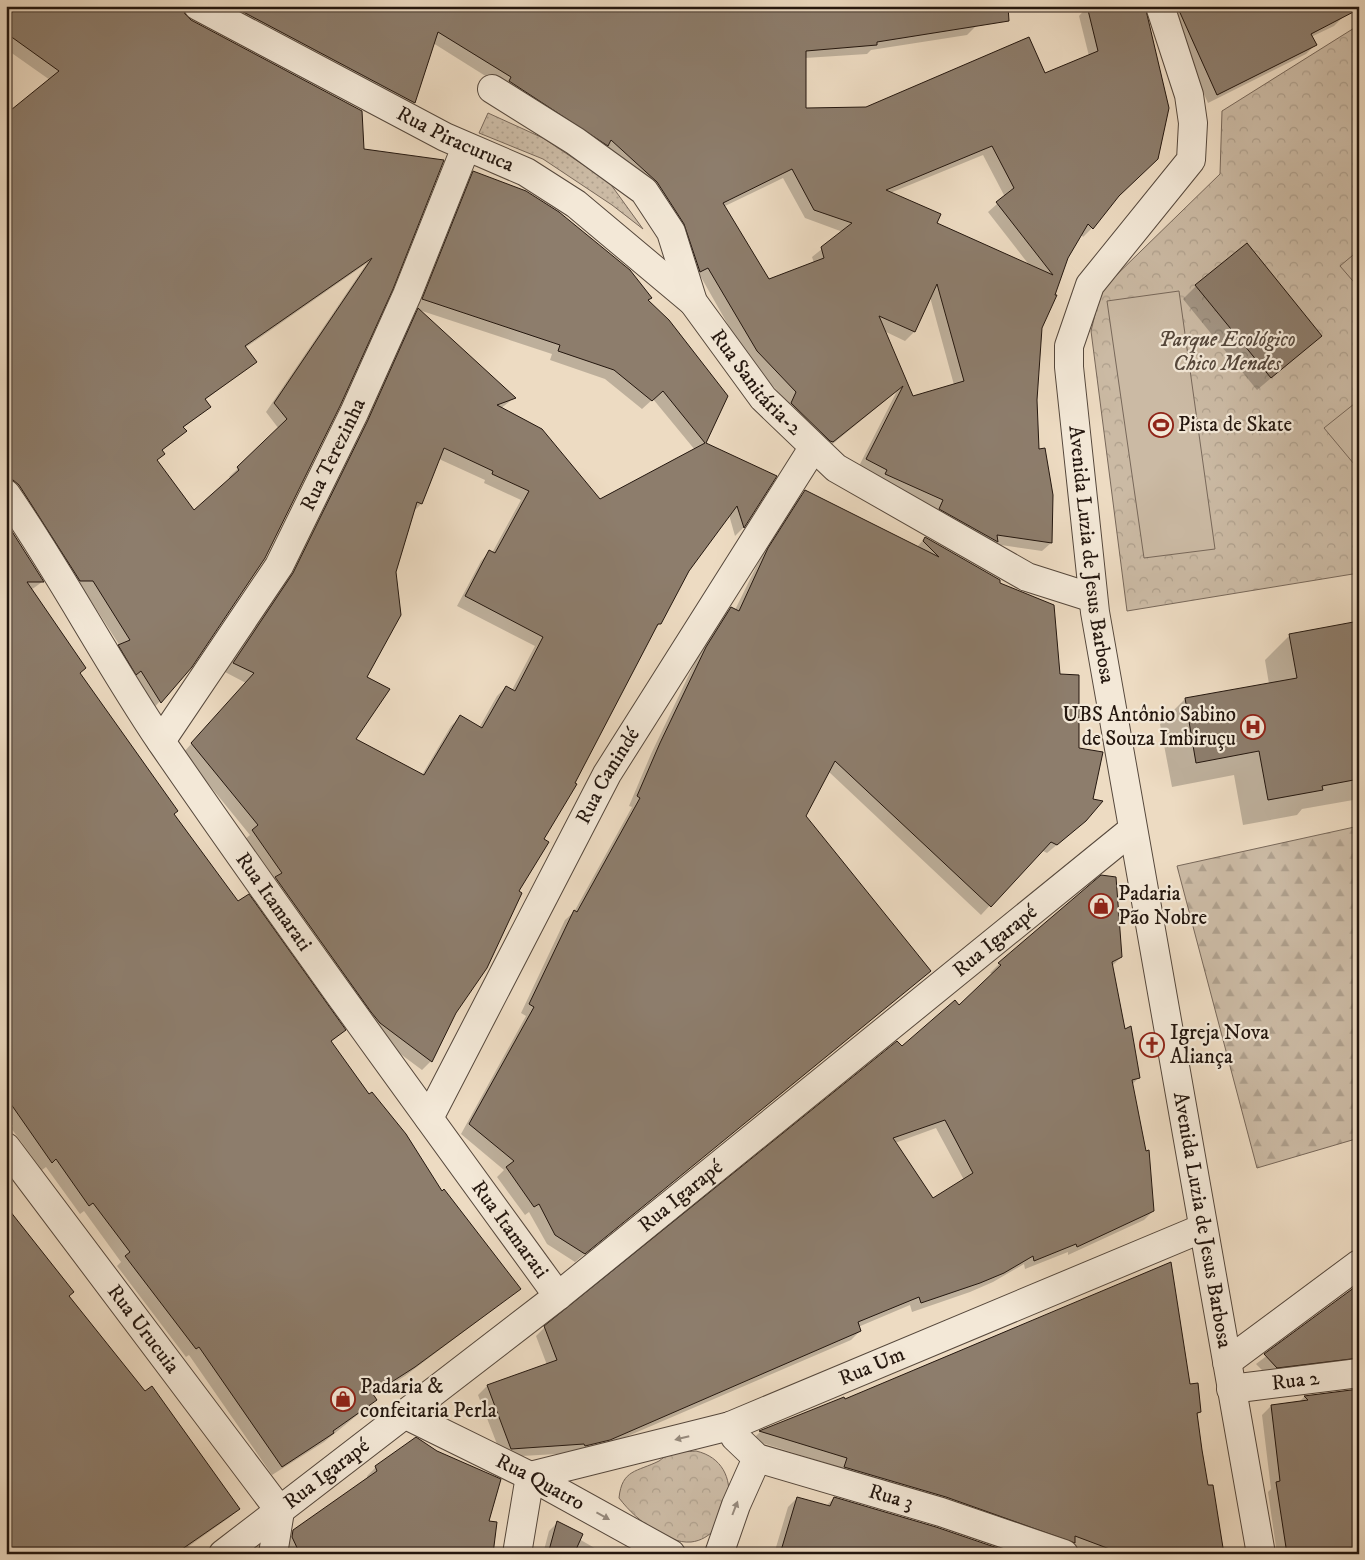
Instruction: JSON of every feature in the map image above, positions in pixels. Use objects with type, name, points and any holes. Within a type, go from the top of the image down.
[{"type":"street","name":"Rua Piracuruca","points":[[198,6],[466,147],[526,172],[576,204],[693,302]]},
{"type":"street","name":"Avenida Luzia de Jesus Barbosa","points":[[1160,6],[1189,95],[1193,123],[1191,160],[1090,285],[1069,346],[1069,367],[1093,598],[1132,830],[1261,1554]]},
{"type":"street","name":"Rua Sanitária-2","points":[[492,89],[575,140],[644,190],[671,232],[693,302],[763,398],[836,468],[1027,576],[1093,598]]},
{"type":"street","name":"Rua Terezinha","points":[[161,741],[279,566],[354,412],[407,295],[466,147]]},
{"type":"street","name":"Rua Canindé","points":[[429,1118],[607,774],[813,448]]},
{"type":"street","name":"Rua Itamarati","points":[[6,494],[37,539],[61,581],[161,741],[558,1296]]},
{"type":"street","name":"Rua Igarapé","points":[[223,1554],[406,1415],[558,1296],[1132,830]]},
{"type":"street","name":"Rua Urucuia","points":[[6,1147],[280,1511]]},
{"type":"street","name":"Rua Um","points":[[530,1476],[730,1426],[1203,1228]]},
{"type":"street","points":[[1227,1362],[1359,1264]]},
{"type":"street","name":"Rua 2","points":[[1232,1389],[1359,1373]]},
{"type":"street","name":"Rua Quatro","points":[[406,1415],[530,1476],[671,1554]]},
{"type":"street","name":"Rua 3","points":[[730,1426],[735,1437],[757,1458],[941,1512],[1064,1554]]},
{"type":"street","points":[[719,1554],[736,1506],[757,1458]]},
{"type":"street","points":[[517,1554],[530,1476]]},
{"type":"street","points":[[272,1554],[280,1511]]},
{"type":"green space","name":"Parque Ecológico Chico Mendes","points":[[1359,25],[1359,573],[1127,611],[1091,331],[1101,290],[1220,174],[1222,111]]},
{"type":"green space","points":[[488,113],[543,138],[609,182],[643,229],[612,205],[543,159],[479,133]]},
{"type":"green space","points":[[1359,250],[1359,288],[1340,266]]},
{"type":"green space","name":"Pista de Skate","points":[[1179,291],[1215,549],[1144,558],[1107,301]]},
{"type":"green space","points":[[1359,400],[1359,470],[1324,428]]},
{"type":"green space","points":[[1359,826],[1359,1138],[1257,1168],[1177,866]]},
{"type":"green space","points":[[696,1451],[713,1458],[723,1470],[728,1484],[728,1500],[724,1515],[716,1528],[705,1537],[691,1542],[682,1542],[651,1528],[636,1516],[619,1498],[623,1482],[627,1476],[659,1461],[669,1454]]},
{"type":"building","points":[[6,6],[182,6],[185,14],[191,20],[362,111],[364,149],[444,160],[393,289],[340,406],[265,558],[192,667],[161,703],[141,671],[136,675],[118,645],[130,640],[93,581],[80,581],[19,485],[13,480],[6,479],[6,114],[59,71],[6,33]],"holes":[[[372,258],[274,403],[287,419],[237,467],[239,470],[194,510],[157,460],[165,454],[162,450],[187,431],[183,427],[211,407],[205,399],[257,362],[245,346]]]},
{"type":"building","points":[[232,6],[1008,6],[1009,21],[877,42],[877,45],[806,51],[806,108],[866,107],[1029,37],[1045,73],[1098,51],[1087,6],[1145,6],[1169,108],[1158,159],[1119,196],[1093,229],[1088,224],[1068,258],[1055,295],[1057,295],[1042,328],[1037,400],[1039,449],[1045,448],[1053,495],[1052,543],[997,535],[998,542],[939,509],[943,500],[885,474],[887,470],[866,459],[903,386],[833,442],[830,441],[791,403],[796,392],[757,351],[708,268],[700,272],[684,224],[657,182],[611,140],[608,146],[509,81],[511,77],[438,32],[415,103]],"holes":[[[992,146],[1014,188],[996,202],[1053,275],[937,223],[941,214],[886,190]],[[792,169],[814,210],[852,223],[821,247],[824,258],[769,279],[723,203]],[[937,284],[964,381],[913,396],[879,316],[915,332]]]},
{"type":"building","points":[[1177,6],[1359,6],[1359,9],[1311,34],[1317,45],[1217,95]]},
{"type":"building","points":[[473,171],[526,191],[559,212],[630,270],[652,298],[648,300],[669,320],[728,396],[706,443],[777,476],[744,528],[737,506],[689,571],[661,624],[658,624],[575,783],[577,784],[544,839],[549,842],[519,891],[522,893],[487,968],[456,1013],[432,1062],[380,1023],[371,1012],[275,877],[282,873],[252,830],[258,825],[191,743],[254,673],[233,663],[293,573],[368,420],[418,308],[516,398],[497,405],[542,429],[600,499],[705,443],[663,391],[652,401],[614,370],[558,351],[560,345],[422,299]],"holes":[[[444,448],[493,471],[492,474],[529,491],[495,553],[489,550],[465,596],[543,637],[515,691],[506,686],[482,728],[460,715],[424,775],[356,739],[390,689],[367,677],[401,615],[396,572],[417,502],[422,504]]]},
{"type":"building","points":[[1247,243],[1322,336],[1271,378],[1195,285]]},
{"type":"building","points":[[805,490],[939,557],[923,541],[925,537],[1000,580],[1000,583],[1054,605],[1060,674],[1079,675],[1079,748],[1103,752],[1093,799],[1103,801],[1086,821],[1057,845],[1051,842],[991,907],[835,761],[806,816],[931,971],[585,1254],[555,1235],[539,1204],[534,1207],[506,1167],[514,1161],[469,1124],[534,1007],[529,1004],[574,910],[577,912],[640,798],[637,796],[660,743],[706,647],[731,607],[739,611],[768,548]]},
{"type":"building","points":[[6,522],[44,582],[27,582],[86,668],[80,673],[178,811],[174,814],[238,901],[249,894],[346,1030],[331,1041],[369,1094],[372,1092],[406,1134],[442,1191],[444,1189],[521,1289],[415,1367],[373,1394],[377,1400],[333,1431],[334,1433],[282,1467],[199,1347],[196,1349],[125,1256],[130,1252],[93,1203],[89,1206],[56,1159],[52,1163],[6,1097]]},
{"type":"building","points":[[1359,621],[1359,779],[1322,786],[1323,790],[1268,800],[1259,751],[1196,763],[1185,698],[1297,678],[1289,634]]},
{"type":"building","points":[[1101,875],[1116,877],[1122,957],[1112,962],[1125,1029],[1131,1026],[1140,1078],[1132,1080],[1146,1151],[1149,1150],[1154,1211],[1077,1247],[1076,1244],[1034,1261],[1033,1256],[1004,1273],[980,1283],[921,1303],[919,1297],[858,1322],[861,1331],[610,1440],[585,1446],[584,1444],[511,1449],[487,1385],[557,1360],[544,1326],[897,1041],[902,1046],[955,1000],[959,1005],[1001,965],[998,963]],"holes":[[[945,1120],[973,1173],[933,1198],[893,1138]]]},
{"type":"building","points":[[6,1206],[74,1292],[69,1296],[145,1391],[152,1386],[240,1509],[175,1554],[6,1554]]},
{"type":"building","points":[[1171,1262],[1190,1384],[1198,1383],[1201,1412],[1197,1413],[1202,1450],[1208,1485],[1213,1485],[1224,1554],[1123,1554],[1075,1536],[1075,1543],[946,1497],[844,1467],[847,1458],[759,1431],[844,1397],[845,1399]]},
{"type":"building","points":[[1359,1284],[1359,1358],[1277,1368],[1264,1354]]},
{"type":"building","points":[[1359,1389],[1359,1547],[1312,1554],[1287,1554],[1276,1482],[1280,1481],[1271,1405],[1308,1400],[1304,1396]]},
{"type":"building","points":[[416,1437],[437,1451],[501,1479],[489,1521],[497,1522],[493,1554],[300,1554],[292,1537],[293,1530],[377,1471],[375,1466]]},
{"type":"building","points":[[797,1497],[830,1506],[834,1497],[936,1527],[1015,1554],[780,1554]]},
{"type":"building","points":[[557,1521],[583,1534],[574,1554],[548,1554]]},
{"type":"place","name":"Pista de Skate","points":[[1161,425]]},
{"type":"place","name":"UBS Antônio Sabino de Souza Imbiruçu","points":[[1253,727]]},
{"type":"place","name":"Padaria Pão Nobre","points":[[1101,906]]},
{"type":"place","name":"Igreja Nova Aliança","points":[[1152,1045]]},
{"type":"place","name":"Padaria & confeitaria Perla","points":[[343,1399]]}]
